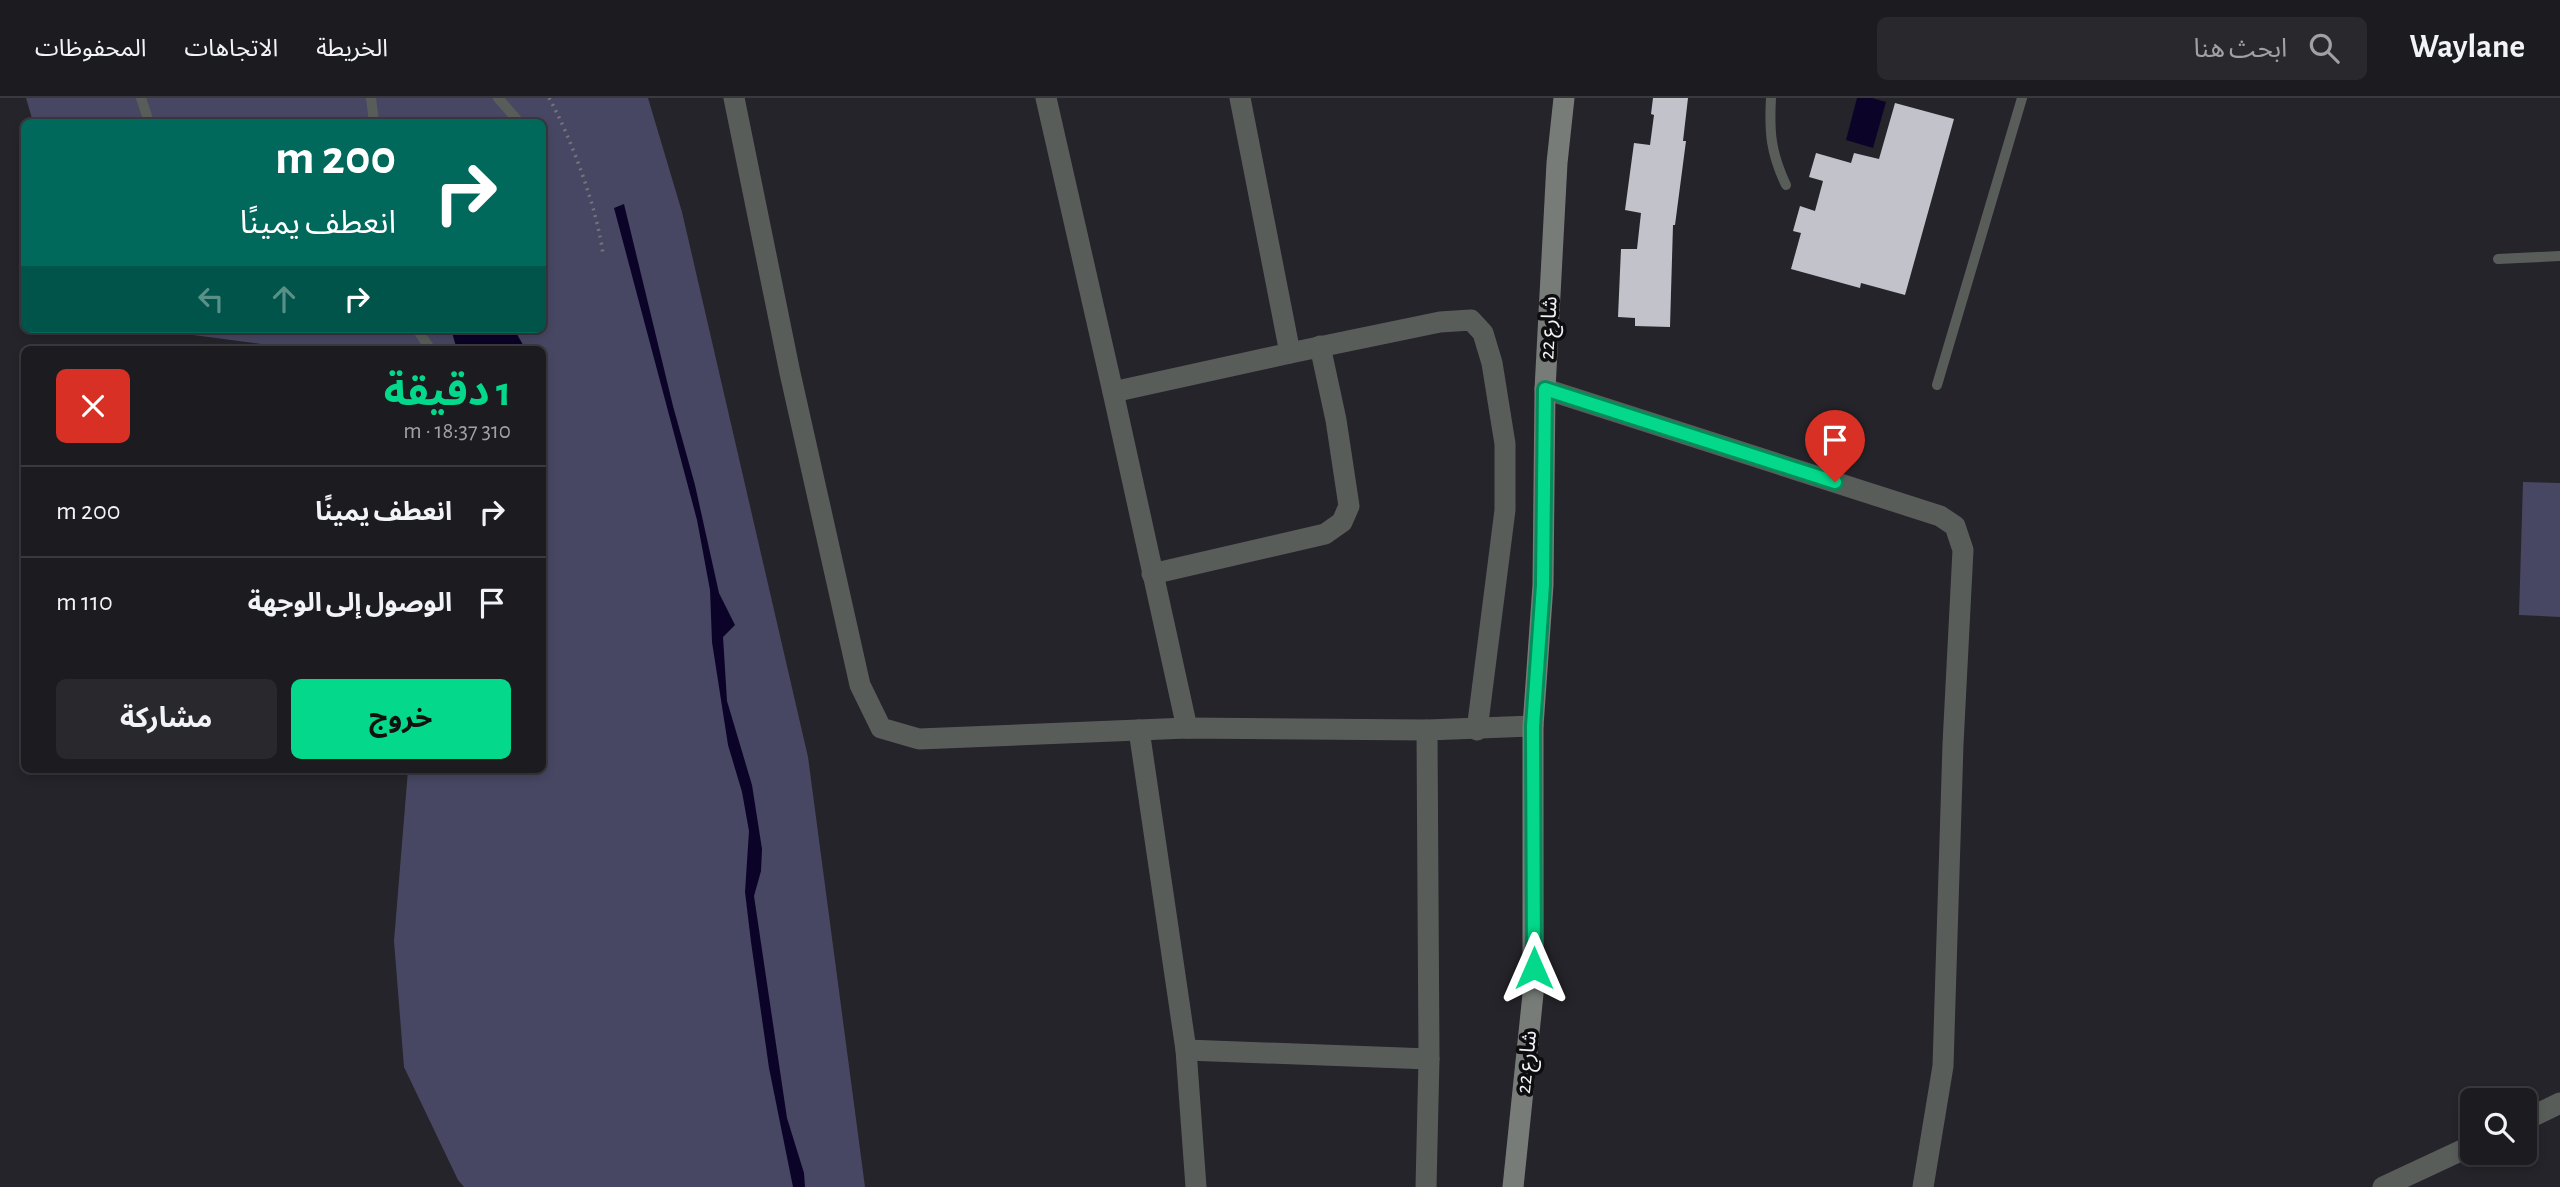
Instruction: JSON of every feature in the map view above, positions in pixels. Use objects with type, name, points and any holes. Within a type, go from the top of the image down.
[{"type":"street","points":[[734,98],[790,373],[860,685],[881,729],[919,739],[1187,728],[1477,730],[1533,726]]},
{"type":"street","points":[[1046,98],[1187,728]]},
{"type":"street","points":[[1240,98],[1290,353]]},
{"type":"street","name":"شارع 22","points":[[1513,1187],[1534,994],[1533,726],[1543,585],[1545,389],[1557,163],[1564,98]]},
{"type":"street","points":[[1113,392],[1440,321],[1471,320],[1483,333],[1492,363],[1505,444],[1505,510],[1477,730]]},
{"type":"street","points":[[1153,574],[1325,534],[1342,522],[1349,506],[1336,420],[1320,346]]},
{"type":"street","points":[[1545,389],[1940,516],[1955,526],[1963,550],[1953,744],[1943,1066],[1923,1187]]},
{"type":"street","points":[[1139,730],[1186,1050],[1196,1187]]},
{"type":"street","points":[[1426,1187],[1429,1059],[1427,730]]},
{"type":"street","points":[[1186,1050],[1429,1059]]},
{"type":"street","points":[[2537,1114],[2560,1103]]},
{"type":"street","points":[[2387,1186],[2460,1151]]},
{"type":"lane","points":[[141,98],[148,119]]},
{"type":"lane","points":[[371,98],[374,119]]},
{"type":"lane","points":[[498,98],[516,119]]},
{"type":"lane","points":[[1771,98],[1770,132],[1774,160],[1786,185]]},
{"type":"lane","points":[[1937,385],[2022,98]]},
{"type":"lane","points":[[2498,259],[2560,256]]},
{"type":"path","points":[[549,98],[579,169],[599,232],[603,255]]},
{"type":"shaded area","points":[[26,98],[648,98],[682,212],[808,757],[865,1187],[464,1187],[458,1180],[404,1067],[394,941],[408,773],[546,773],[546,346],[278,346],[190,333],[546,333],[546,119],[32,119]]},
{"type":"shaded area","points":[[1857,98],[1886,102],[1873,148],[1846,140]]},
{"type":"shaded area","points":[[624,204],[695,485],[719,593],[735,625],[723,637],[727,701],[752,785],[762,849],[761,871],[754,896],[787,1118],[804,1173],[805,1187],[793,1187],[769,1068],[745,892],[749,831],[742,792],[728,745],[712,642],[710,590],[697,520],[614,208]]},
{"type":"shaded area","points":[[452,333],[516,333],[524,346],[456,346]]},
{"type":"shaded area","points":[[2523,482],[2560,483],[2560,617],[2519,615]]},
{"type":"building","points":[[1653,98],[1688,98],[1683,141],[1686,141],[1673,225],[1670,327],[1635,326],[1635,318],[1618,317],[1621,249],[1637,249],[1641,213],[1625,210],[1634,143],[1650,145]]},
{"type":"building","points":[[1895,103],[1954,119],[1905,295],[1861,283],[1860,288],[1791,269],[1801,233],[1793,231],[1800,206],[1815,211],[1823,181],[1809,177],[1816,153],[1851,163],[1854,153],[1879,159]]},
{"type":"route","points":[[1534,968],[1533,726],[1543,585],[1545,389],[1835,482]]}]
